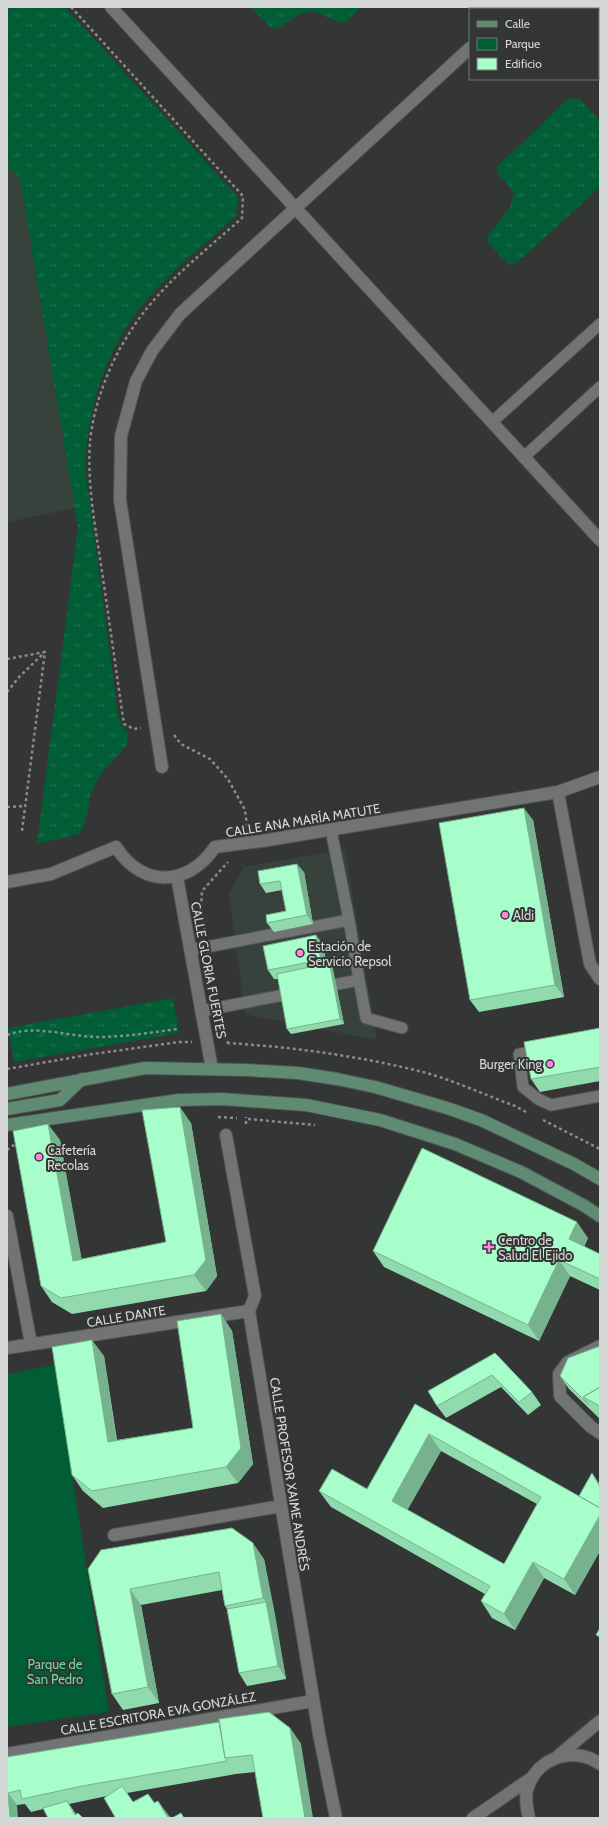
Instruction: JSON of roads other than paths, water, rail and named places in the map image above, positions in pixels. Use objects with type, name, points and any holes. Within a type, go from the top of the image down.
[{"type":"main road","points":[[7,1094],[145,1068],[212,1069],[298,1074],[337,1079],[413,1097],[481,1120],[574,1164],[600,1179]]},
{"type":"main road","points":[[7,1109],[60,1100],[82,1079]]},
{"type":"main road","points":[[7,1125],[179,1100],[222,1099],[306,1105],[380,1120],[455,1144],[521,1172],[583,1205],[600,1216]]},
{"type":"street","points":[[111,7],[600,540]]},
{"type":"street","points":[[162,767],[120,500],[121,436],[136,381],[152,351],[180,314],[469,49]]},
{"type":"street","name":"CALLE ANA MARÍA MATUTE","points":[[7,882],[50,874],[116,847],[128,862],[146,874],[162,878],[177,877],[194,870],[207,859],[215,848],[558,792],[600,777]]},
{"type":"street","points":[[558,792],[590,964],[600,979]]},
{"type":"street","name":"CALLE GLORIA FUERTES","points":[[177,877],[212,1069]]},
{"type":"street","name":"CALLE PROFESOR XAIME ANDRÉS","points":[[226,1135],[255,1296],[249,1311],[314,1701],[336,1818]]},
{"type":"street","points":[[7,1216],[31,1344]]},
{"type":"street","name":"CALLE DANTE","points":[[7,1348],[249,1311]]},
{"type":"street","points":[[600,1346],[568,1362],[559,1374],[560,1396],[591,1427],[600,1433]]},
{"type":"street","points":[[114,1535],[281,1506]]},
{"type":"street","name":"CALLE ESCRITORA EVA GONZÁLEZ","points":[[7,1754],[314,1701]]},
{"type":"street","points":[[556,1758],[600,1721]]},
{"type":"street","points":[[529,1818],[526,1804],[527,1790],[533,1777],[543,1765],[556,1758],[569,1754],[582,1755],[600,1764]]},
{"type":"street","points":[[473,1818],[533,1777]]},
{"type":"lane","points":[[492,422],[600,324]]},
{"type":"lane","points":[[524,457],[600,387]]},
{"type":"lane","points":[[331,830],[349,920],[366,1018],[402,1028]]},
{"type":"lane","points":[[190,950],[349,920]]},
{"type":"lane","points":[[201,1011],[360,980]]},
{"type":"lane","points":[[548,1049],[519,1054],[523,1087],[551,1105],[600,1096]]},
{"type":"place","name":"Aldi","points":[[505,915]]},
{"type":"place","name":"Estación de Servicio Repsol","points":[[300,953]]},
{"type":"place","name":"Burger King","points":[[550,1064]]},
{"type":"place","name":"Cafetería Recolas","points":[[39,1157]]},
{"type":"place","name":"Centro de Salud El Ejido","points":[[489,1247]]},
{"type":"park label","name":"Parque de San Pedro","points":[[55,1672]]}]
